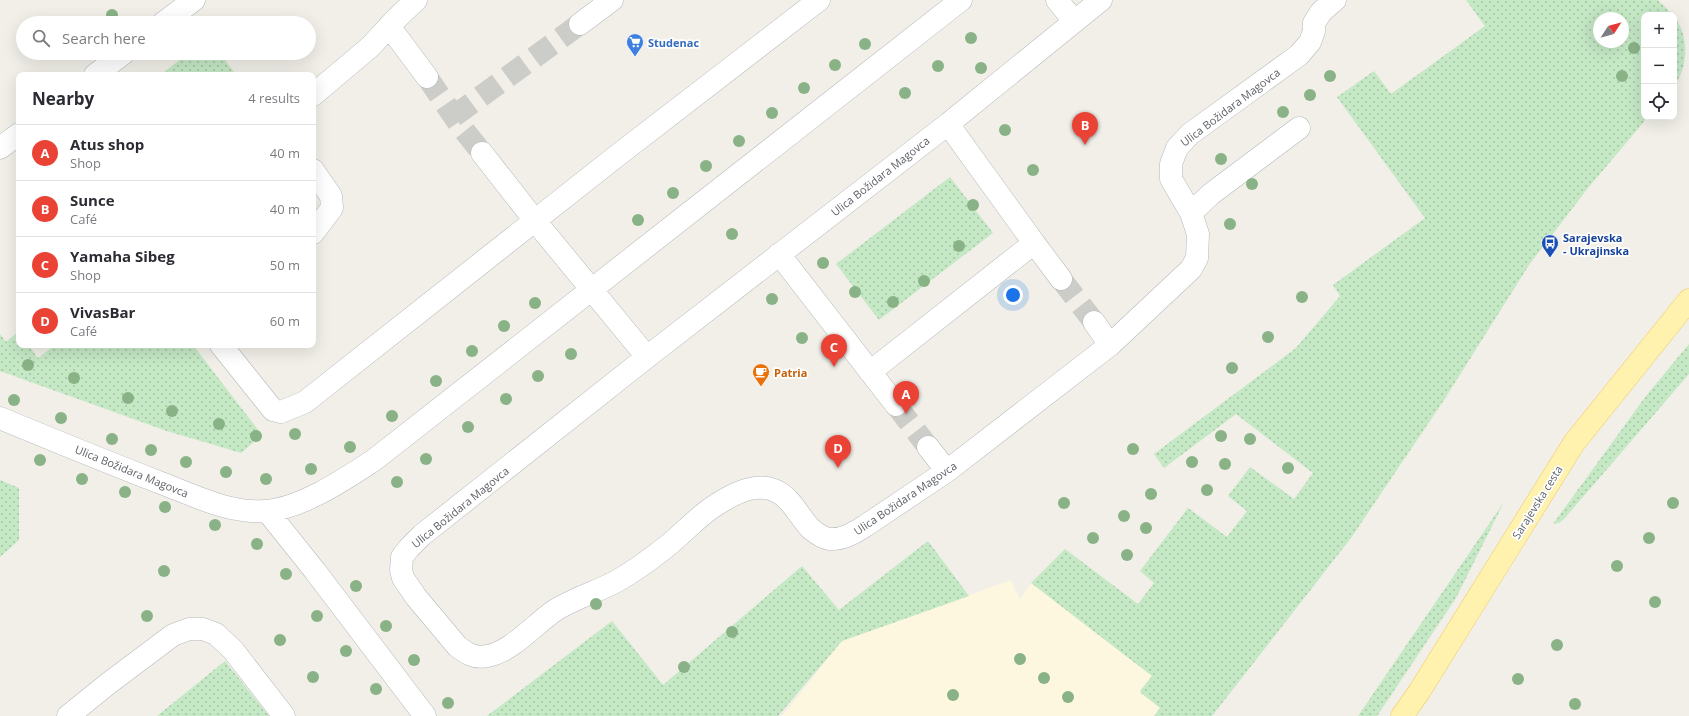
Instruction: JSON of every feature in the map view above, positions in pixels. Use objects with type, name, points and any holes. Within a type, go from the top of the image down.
[{"type":"main road","name":"Sarajevska cesta","points":[[1402,716],[1419,692],[1574,443],[1689,300]]},
{"type":"street","points":[[172,16],[194,0]]},
{"type":"street","points":[[316,93],[354,62],[416,0]]},
{"type":"street","points":[[580,24],[612,0]]},
{"type":"street","points":[[223,348],[273,410],[281,412],[294,408],[305,402],[536,222],[618,155],[820,0]]},
{"type":"street","name":"Ulica Božidara Magovca","points":[[0,418],[203,499],[247,512],[267,511],[294,504],[321,493],[374,460],[961,0]]},
{"type":"street","points":[[1057,0],[1074,21]]},
{"type":"street","name":"Ulica Božidara Magovca","points":[[1101,0],[948,124],[647,357],[422,535],[408,548],[402,557],[401,570],[408,585],[457,646],[465,652],[477,657],[488,656],[501,651],[555,611],[582,596],[617,581],[666,547],[709,510],[731,496],[744,490],[763,487],[773,490],[789,501],[806,524],[816,533],[827,539],[839,539],[853,534],[947,472],[1110,345],[1190,269],[1197,258],[1198,234],[1191,213],[1171,179],[1171,164],[1177,148],[1190,134],[1299,55],[1310,42],[1314,31],[1314,23],[1317,17],[1335,0]]},
{"type":"street","points":[[389,26],[427,77]]},
{"type":"street","points":[[99,72],[115,60]]},
{"type":"street","points":[[948,124],[1061,280]]},
{"type":"street","points":[[1191,213],[1211,194],[1299,128]]},
{"type":"street","points":[[0,148],[16,136]]},
{"type":"street","points":[[482,153],[536,222],[647,357]]},
{"type":"street","points":[[316,174],[331,196],[332,208],[316,229]]},
{"type":"street","points":[[870,372],[1034,243]]},
{"type":"street","points":[[779,254],[896,405]]},
{"type":"street","points":[[1094,322],[1110,345]]},
{"type":"street","points":[[928,447],[947,472]]},
{"type":"street","points":[[267,511],[315,571],[425,716]]},
{"type":"street","points":[[68,716],[108,683],[173,635],[189,629],[203,628],[216,634],[233,650],[284,716]]},
{"type":"shaded area","points":[[1011,580],[1019,598],[1021,598],[1031,583],[1152,676],[1141,691],[1160,708],[1154,716],[782,716],[842,641]]},
{"type":"green space","points":[[1466,0],[1658,0],[1670,12],[1641,12],[1641,120],[1645,120],[1588,188],[1529,265],[1444,400],[1351,538],[1212,716],[1154,716],[1160,708],[1140,691],[1152,676],[1031,583],[1065,549],[1138,604],[1154,583],[1140,571],[1188,508],[1227,537],[1247,511],[1228,496],[1250,467],[1294,499],[1313,473],[1236,414],[1164,468],[1154,454],[1296,348],[1340,296],[1333,285],[1425,218],[1337,97],[1374,71],[1391,94],[1485,26]]},
{"type":"green space","points":[[1677,21],[1685,42],[1685,60],[1677,81]]},
{"type":"green space","points":[[180,60],[225,60],[234,72],[164,72]]},
{"type":"green space","points":[[950,177],[993,233],[879,320],[836,264]]},
{"type":"green space","points":[[0,334],[6,342],[16,334],[16,348],[30,348],[38,358],[51,348],[195,348],[262,435],[241,453],[167,431],[0,371]]},
{"type":"green space","points":[[1689,344],[1689,374],[1564,519],[1559,523],[1553,524],[1646,396]]},
{"type":"green space","points":[[0,480],[19,488],[19,540],[0,557]]},
{"type":"green space","points":[[1504,502],[1456,598],[1377,716],[1358,716]]},
{"type":"green space","points":[[928,541],[969,596],[842,641],[778,716],[487,716],[612,621],[663,685],[802,566],[839,610]]},
{"type":"green space","points":[[225,661],[269,716],[157,716]]},
{"type":"tunnel","points":[[454,116],[580,24]]},
{"type":"tunnel","points":[[427,77],[459,124],[482,153]]},
{"type":"tunnel","points":[[1061,279],[1094,322]]},
{"type":"tunnel","points":[[896,405],[928,447]]},
{"type":"place","name":"Studenac","points":[[635,57]]},
{"type":"place","name":"Sunce","points":[[1085,145]]},
{"type":"place","name":"Sarajevska - Ukrajinska","points":[[1550,258]]},
{"type":"place","name":"Yamaha Sibeg","points":[[834,367]]},
{"type":"place","name":"Patria","points":[[761,387]]},
{"type":"place","name":"Atus shop","points":[[906,414]]},
{"type":"place","name":"VivasBar","points":[[838,468]]}]
